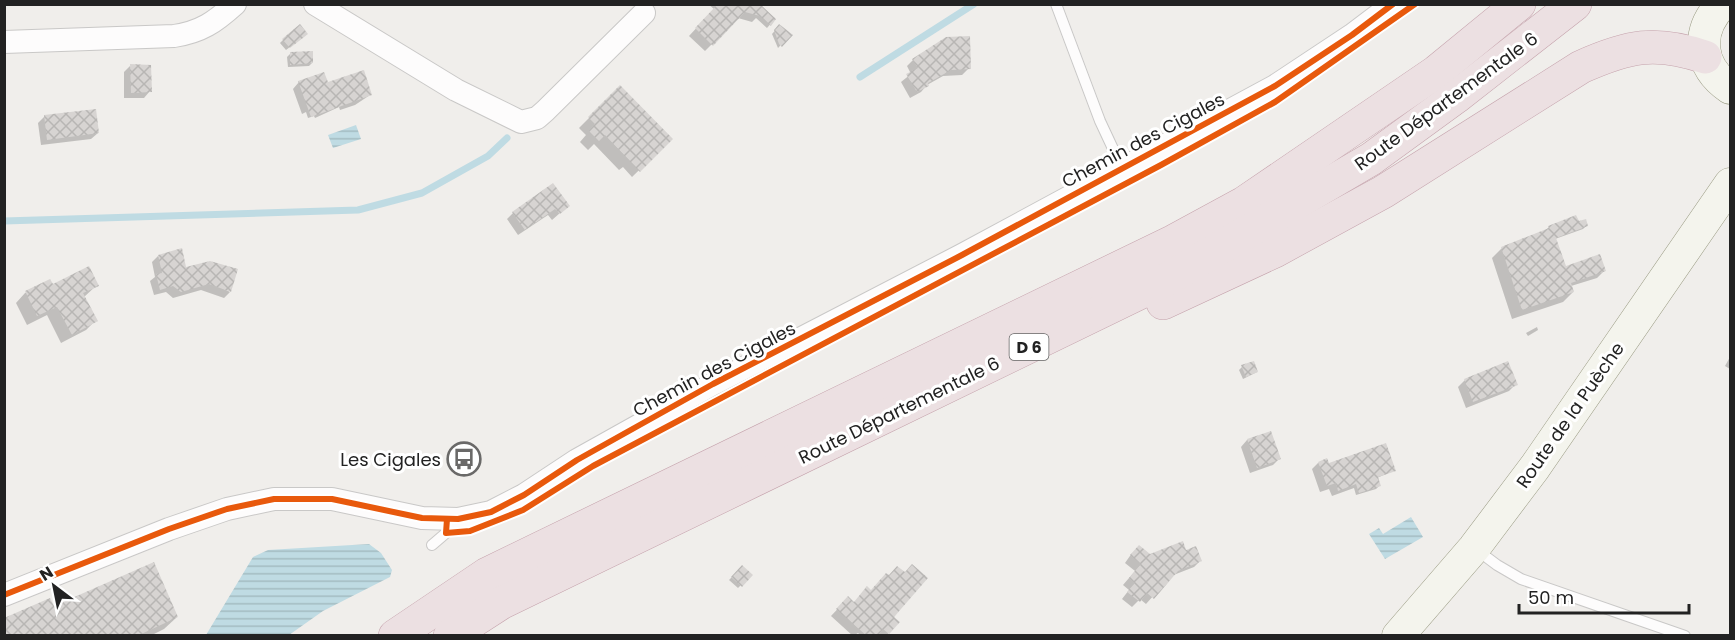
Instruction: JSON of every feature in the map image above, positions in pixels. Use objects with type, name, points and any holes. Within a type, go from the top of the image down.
[{"type":"highway","points":[[1244,203],[1494,4]]},
{"type":"highway","name":"Route Départementale 6","points":[[395,636],[487,574],[1163,246],[1244,203],[1436,72],[1519,4]]},
{"type":"highway","name":"Route Départementale 6","points":[[450,636],[501,603],[1162,282],[1371,159],[1456,97],[1575,4]]},
{"type":"highway","points":[[919,400],[1122,321],[1275,250],[1383,192],[1581,67],[1614,52],[1650,46],[1680,49],[1705,57]]},
{"type":"main road","points":[[1722,4],[1712,16],[1706,29],[1705,57],[1714,74],[1730,89]]},
{"type":"main road","name":"Route de la Puèche","points":[[1398,636],[1474,548],[1535,466],[1731,184]]},
{"type":"street","points":[[4,42],[194,33],[209,25],[235,4]]},
{"type":"street","points":[[315,4],[456,90],[521,122],[537,118],[545,111],[644,13]]},
{"type":"street","name":"Chemin des Cigales","points":[[4,595],[170,529],[227,509],[274,499],[332,499],[423,518],[458,519],[491,512],[524,495],[577,460],[713,384],[962,255],[1275,86],[1352,35],[1393,4]]},
{"type":"lane","points":[[1056,4],[1100,121],[1122,168]]},
{"type":"lane","points":[[432,544],[446,533]]},
{"type":"lane","points":[[1474,548],[1521,579],[1684,636]]},
{"type":"water","points":[[356,125],[361,139],[333,148],[328,135]]},
{"type":"water","points":[[1411,517],[1423,537],[1385,559],[1369,534],[1379,528],[1383,534]]},
{"type":"water","points":[[369,544],[381,553],[392,570],[390,577],[323,611],[289,635],[206,635],[253,557],[268,550]]},
{"type":"building","points":[[714,4],[760,4],[776,19],[771,26],[760,16],[745,12],[713,46],[695,28],[716,6]]},
{"type":"building","points":[[300,24],[308,34],[290,48],[282,39]]},
{"type":"building","points":[[779,24],[793,35],[782,47],[774,30]]},
{"type":"building","points":[[970,36],[971,69],[951,70],[917,92],[906,74],[918,68],[912,59],[946,37]]},
{"type":"building","points":[[313,51],[313,63],[290,65],[290,52]]},
{"type":"building","points":[[130,64],[151,65],[152,92],[131,93]]},
{"type":"building","points":[[364,70],[372,95],[311,117],[298,81],[324,72],[328,82]]},
{"type":"building","points":[[620,85],[673,139],[640,172],[605,135],[599,141],[589,131],[595,124],[588,117]]},
{"type":"building","points":[[96,109],[99,133],[47,140],[44,115]]},
{"type":"building","points":[[553,183],[570,206],[560,214],[555,209],[525,230],[512,212]]},
{"type":"building","points":[[1576,215],[1579,221],[1586,219],[1588,226],[1556,238],[1566,266],[1600,254],[1606,271],[1571,283],[1574,292],[1522,310],[1501,247]]},
{"type":"building","points":[[182,248],[186,267],[210,261],[238,269],[231,292],[209,284],[181,292],[173,286],[160,290],[156,274],[162,273],[158,255]]},
{"type":"building","points":[[89,266],[99,286],[83,293],[98,321],[72,335],[57,307],[37,316],[25,291],[50,279],[53,284]]},
{"type":"building","points":[[1254,361],[1258,372],[1246,377],[1241,365]]},
{"type":"building","points":[[1508,361],[1518,385],[1473,402],[1464,379]]},
{"type":"building","points":[[1271,431],[1281,459],[1257,468],[1247,439]]},
{"type":"building","points":[[1386,443],[1396,471],[1378,477],[1381,486],[1359,493],[1356,484],[1338,491],[1336,483],[1327,486],[1318,462],[1327,458],[1329,463]]},
{"type":"building","points":[[1183,541],[1186,550],[1196,546],[1202,561],[1178,571],[1154,599],[1147,593],[1140,602],[1127,592],[1135,583],[1129,578],[1141,564],[1130,555],[1139,545],[1150,554]]},
{"type":"building","points":[[154,562],[178,617],[137,636],[5,636],[4,618],[50,598],[54,606]]},
{"type":"building","points":[[912,564],[928,578],[894,617],[900,622],[889,634],[883,629],[878,636],[867,636],[836,609],[848,596],[854,602],[867,586],[871,590],[886,573],[889,575],[897,566],[905,572]]},
{"type":"building","points":[[742,565],[753,575],[742,587],[731,577]]},
{"type":"waterway","points":[[860,77],[974,4]]},
{"type":"waterway","points":[[4,221],[358,210],[422,193],[488,156],[507,138]]},
{"type":"cycle path","points":[[4,595],[169,529],[227,509],[274,499],[332,499],[422,518],[458,519],[491,512],[524,495],[577,460],[713,384],[962,255],[1275,86],[1352,35],[1393,4]]},
{"type":"cycle path","points":[[447,519],[446,533],[470,531],[523,510],[593,466],[1161,165],[1275,102],[1415,4]]},
{"type":"place","name":"Les Cigales","points":[[464,459]]}]
